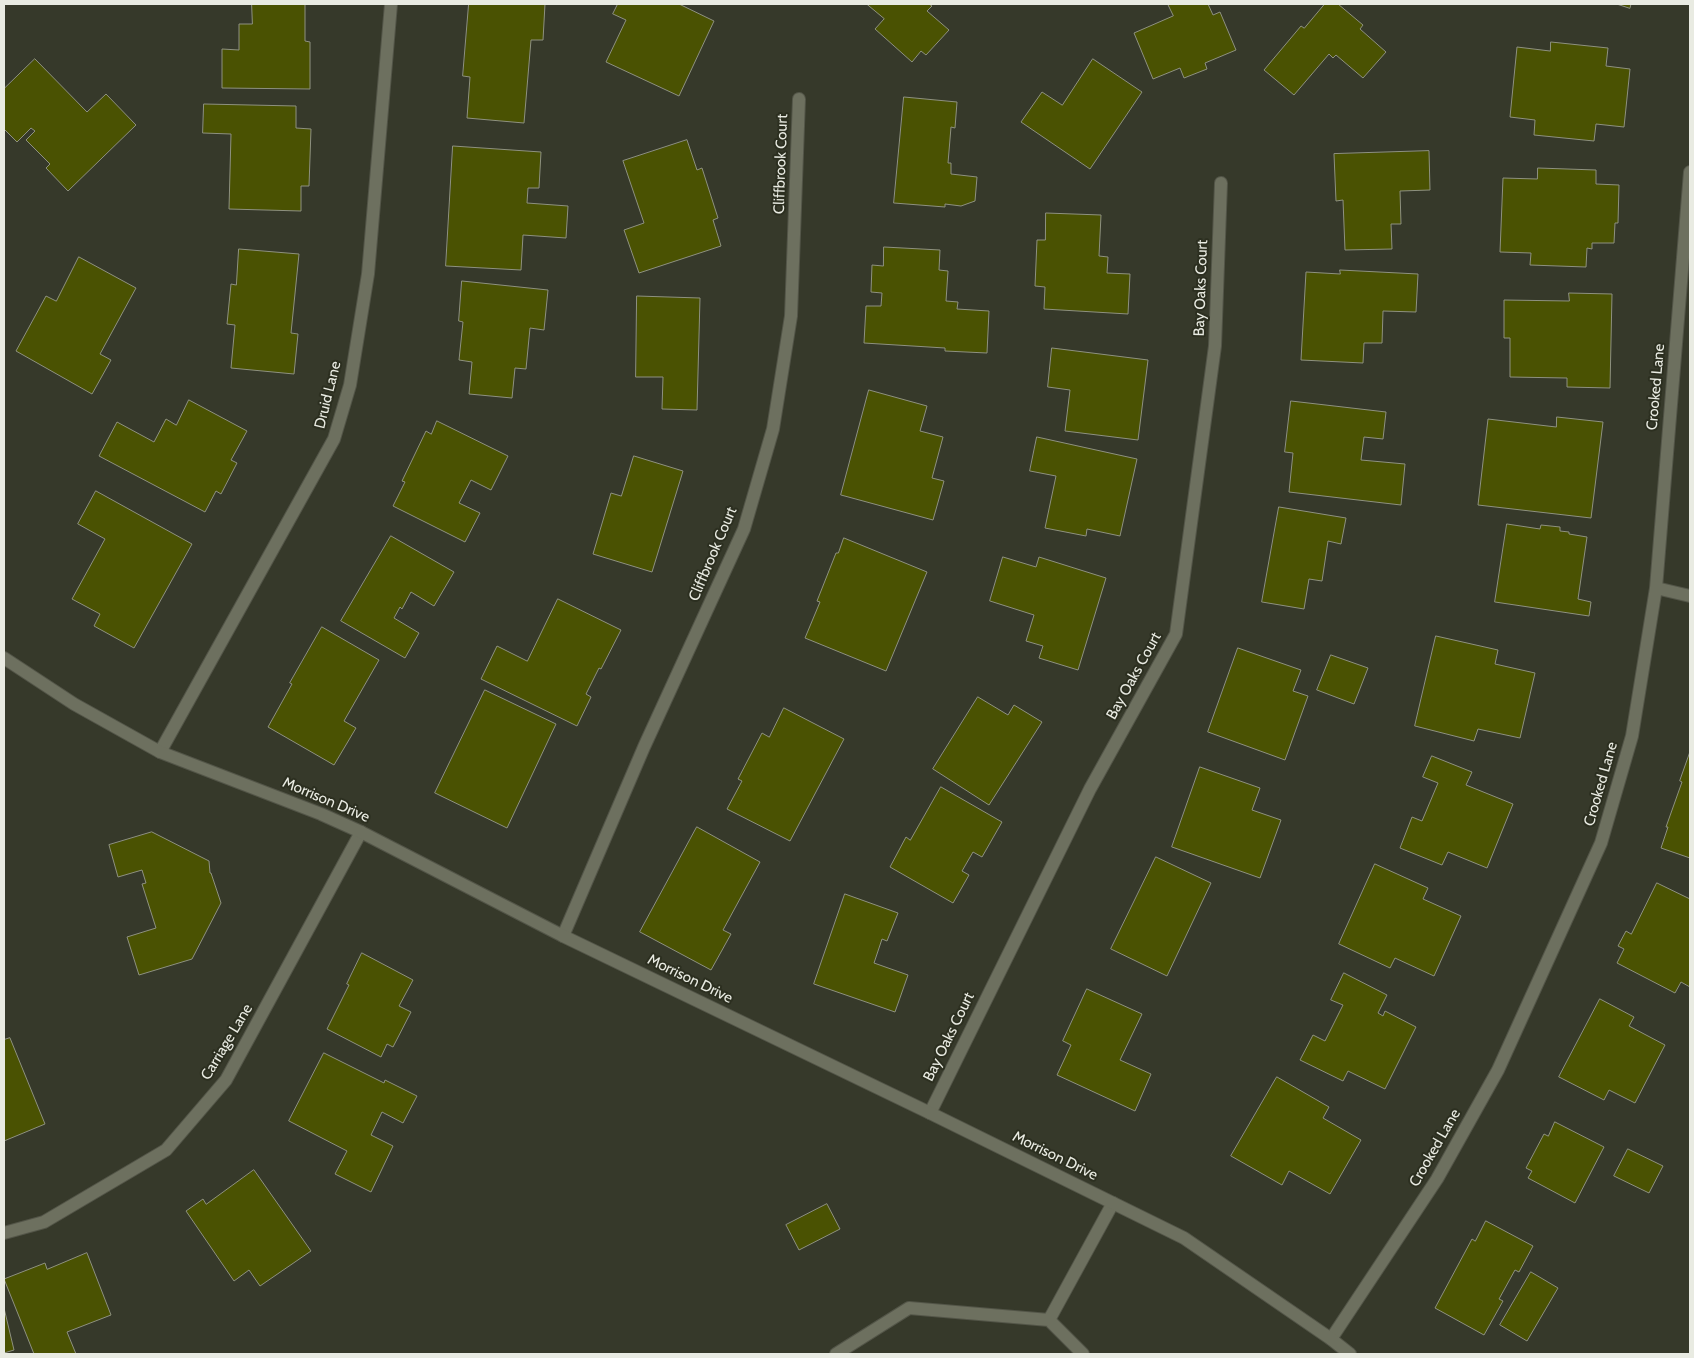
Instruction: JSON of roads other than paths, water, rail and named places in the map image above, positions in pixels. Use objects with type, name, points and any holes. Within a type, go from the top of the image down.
[{"type":"street","name":"Druid Lane","points":[[160,752],[334,439],[350,385],[368,274],[391,4]]},
{"type":"street","name":"Cliffbrook Court","points":[[563,936],[644,747],[744,529],[772,429],[791,316],[799,99]]},
{"type":"street","name":"Crooked Lane","points":[[1331,1339],[1437,1179],[1498,1070],[1601,843],[1632,736],[1656,588],[1690,172]]},
{"type":"street","name":"Bay Oaks Court","points":[[930,1112],[1090,789],[1176,634],[1215,346],[1221,183]]},
{"type":"street","points":[[1656,588],[1690,596]]},
{"type":"street","name":"Morrison Drive","points":[[4,658],[74,704],[160,752],[321,814],[361,832],[563,936],[930,1112],[1184,1238],[1350,1354]]},
{"type":"street","name":"Carriage Lane","points":[[4,1234],[44,1222],[166,1150],[226,1080],[361,832]]},
{"type":"street","points":[[1050,1320],[1113,1203]]},
{"type":"street","points":[[836,1354],[909,1308],[1050,1320],[1083,1354]]}]
